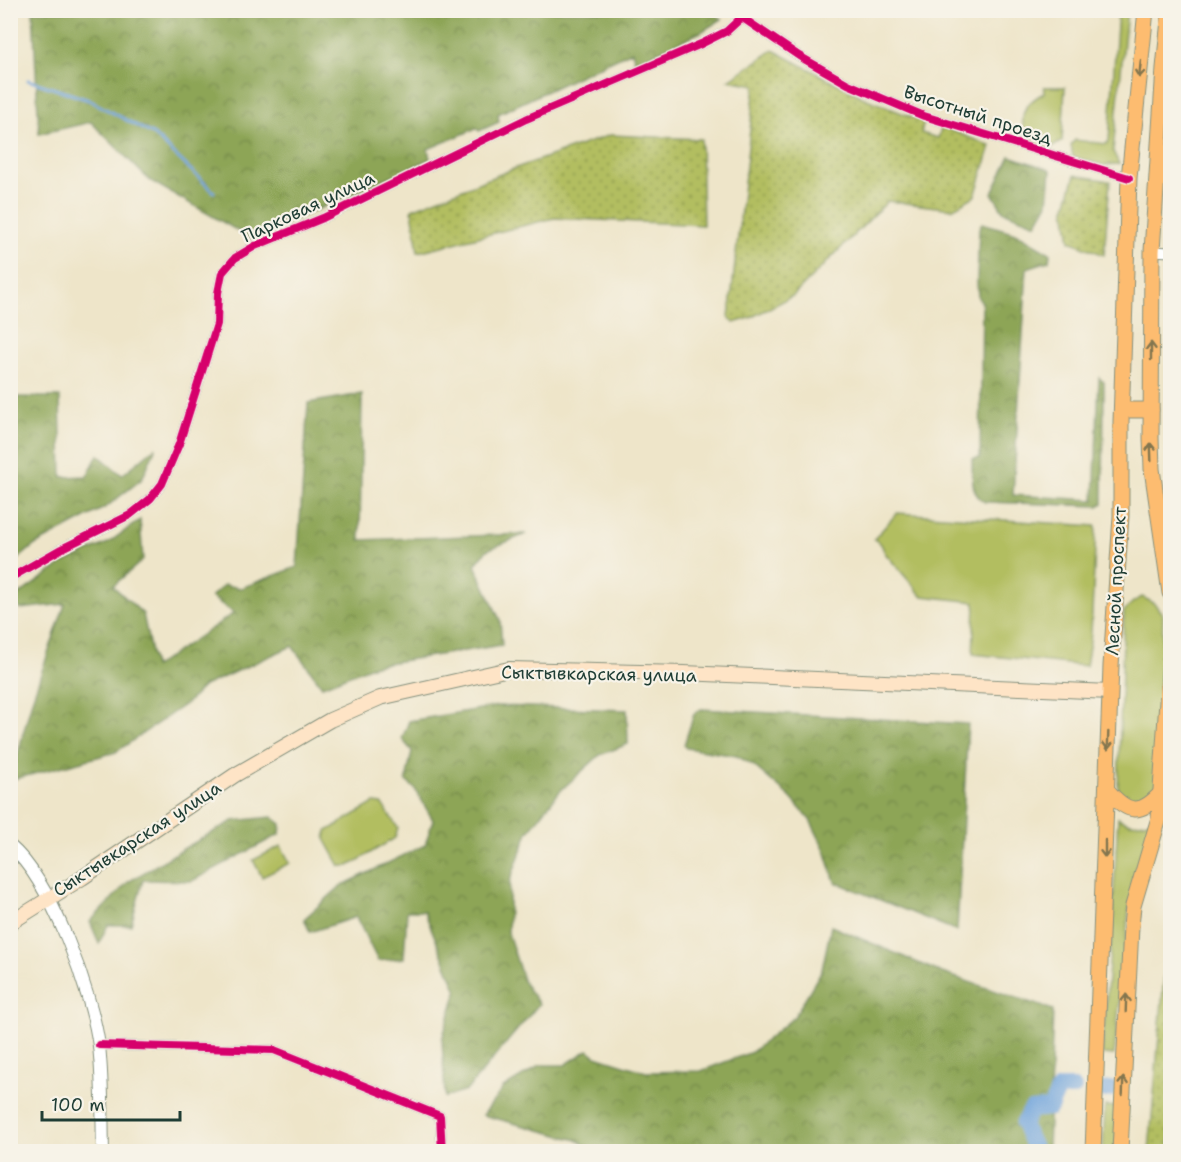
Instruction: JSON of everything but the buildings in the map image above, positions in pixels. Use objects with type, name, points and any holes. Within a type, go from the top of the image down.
[{"type":"main road","name":"Лесной проспект","points":[[1093,1152],[1110,692],[1121,516],[1129,178],[1146,10]]},
{"type":"main road","name":"Лесной проспект","points":[[1170,10],[1152,251],[1151,410],[1152,469],[1170,594]]},
{"type":"main road","points":[[1122,410],[1151,410]]},
{"type":"main road","points":[[1120,1152],[1131,927],[1134,906],[1159,818],[1170,658]]},
{"type":"main road","name":"Сыктывкарская улица","points":[[10,923],[235,775],[330,720],[380,698],[509,669],[684,673],[1110,692]]},
{"type":"main road","points":[[1107,790],[1121,804],[1136,809],[1151,804],[1162,792]]},
{"type":"street","name":"Высотный проезд","points":[[731,10],[799,56],[848,84],[924,116],[1129,178]]},
{"type":"street","name":"Парковая улица","points":[[10,578],[61,549],[130,515],[150,499],[162,484],[179,444],[217,324],[218,293],[222,273],[235,258],[255,246],[344,208],[526,119],[701,44],[727,31],[741,18]]},
{"type":"street","points":[[1152,251],[1170,252]]},
{"type":"street","points":[[10,846],[19,853],[35,874],[48,898],[61,923],[82,980],[99,1045],[103,1152]]},
{"type":"street","points":[[99,1045],[274,1050],[440,1116],[442,1152]]},
{"type":"green space","points":[[33,11],[711,11],[722,19],[701,32],[635,62],[632,51],[498,114],[499,122],[479,131],[477,128],[428,149],[430,159],[252,239],[149,180],[91,122],[39,134]]},
{"type":"green space","points":[[1118,11],[1127,11],[1113,151],[1119,164],[1104,165],[1073,157],[1071,145],[1075,140],[1106,144],[1109,141]]},
{"type":"green space","points":[[773,50],[862,97],[924,122],[921,133],[938,138],[942,127],[991,146],[975,196],[952,209],[888,201],[793,296],[750,318],[734,323],[729,317],[755,85],[729,80]]},
{"type":"green space","points":[[1044,87],[1065,87],[1062,141],[1048,150],[1029,143],[1023,127],[1023,114],[1026,108],[1044,93]]},
{"type":"green space","points":[[610,135],[701,139],[703,225],[554,218],[418,252],[412,209],[516,168]]},
{"type":"green space","points":[[1010,156],[1051,170],[1048,203],[1036,224],[1003,211],[992,193]]},
{"type":"green space","points":[[1075,175],[1110,181],[1104,255],[1070,241],[1065,209]]},
{"type":"green space","points":[[982,223],[1016,233],[1050,253],[1049,261],[1027,268],[1013,495],[1094,500],[1099,378],[1104,382],[1103,503],[1099,506],[985,502],[976,494],[972,477],[972,459],[980,458],[982,302],[978,298],[977,281],[979,228]]},
{"type":"green space","points":[[362,394],[360,540],[526,534],[487,550],[475,565],[500,620],[502,645],[375,665],[322,686],[292,646],[204,686],[187,703],[116,752],[11,780],[32,700],[65,604],[20,609],[11,600],[65,562],[108,543],[140,520],[143,560],[113,586],[143,614],[154,667],[234,613],[211,597],[224,585],[241,588],[297,567],[308,403]]},
{"type":"green space","points":[[11,397],[60,397],[62,477],[87,476],[98,455],[122,475],[156,447],[142,479],[106,507],[35,545],[11,565]]},
{"type":"green space","points":[[897,513],[1096,526],[1091,634],[1086,666],[973,654],[975,602],[922,596],[885,553],[881,544],[874,539]]},
{"type":"green space","points":[[1142,597],[1154,603],[1163,615],[1158,791],[1148,805],[1128,803],[1118,790],[1124,611]]},
{"type":"green space","points":[[498,706],[627,710],[628,744],[600,755],[560,791],[528,832],[510,881],[508,933],[524,983],[539,1004],[466,1091],[445,1097],[442,1039],[457,991],[424,911],[407,911],[404,958],[378,961],[356,917],[310,932],[304,919],[341,886],[425,845],[433,820],[415,789],[406,781],[412,751],[402,739],[409,721]]},
{"type":"green space","points":[[701,709],[968,724],[957,931],[835,882],[825,850],[810,820],[791,798],[753,765],[737,756],[686,748],[684,745],[694,714]]},
{"type":"green space","points":[[374,803],[382,804],[398,828],[395,838],[349,866],[340,866],[325,839],[327,831]]},
{"type":"green space","points":[[272,817],[281,824],[280,834],[192,881],[143,880],[131,925],[108,925],[99,943],[90,922],[128,882],[233,821]]},
{"type":"green space","points":[[1118,818],[1135,823],[1154,819],[1129,909],[1114,1055],[1102,1054]]},
{"type":"green space","points":[[281,846],[290,863],[262,877],[253,860]]},
{"type":"green space","points":[[1170,909],[1170,1151],[1149,1151]]},
{"type":"green space","points":[[831,926],[942,973],[1053,1010],[1048,1151],[594,1151],[577,1140],[483,1115],[503,1088],[541,1065],[565,1065],[588,1050],[596,1056],[646,1072],[701,1071],[752,1052],[794,1017],[822,970]]},
{"type":"green space","points":[[1105,1106],[1119,1107],[1116,1151],[1103,1152]]},
{"type":"waterway","points":[[28,80],[89,100],[154,135],[214,192]]},
{"type":"waterway","points":[[1036,1152],[1023,1124],[1031,1110],[1050,1108],[1059,1088],[1074,1088]]},
{"type":"waterway","points":[[1103,1090],[1111,1089]]},
{"type":"cycle path","points":[[731,10],[799,56],[848,84],[924,116],[1129,178]]},
{"type":"cycle path","points":[[10,578],[61,549],[130,515],[150,499],[162,484],[179,444],[217,324],[218,293],[222,273],[235,258],[255,246],[323,218],[526,119],[701,44],[727,31],[741,18]]},
{"type":"cycle path","points":[[99,1045],[274,1050],[440,1116],[442,1152]]}]
